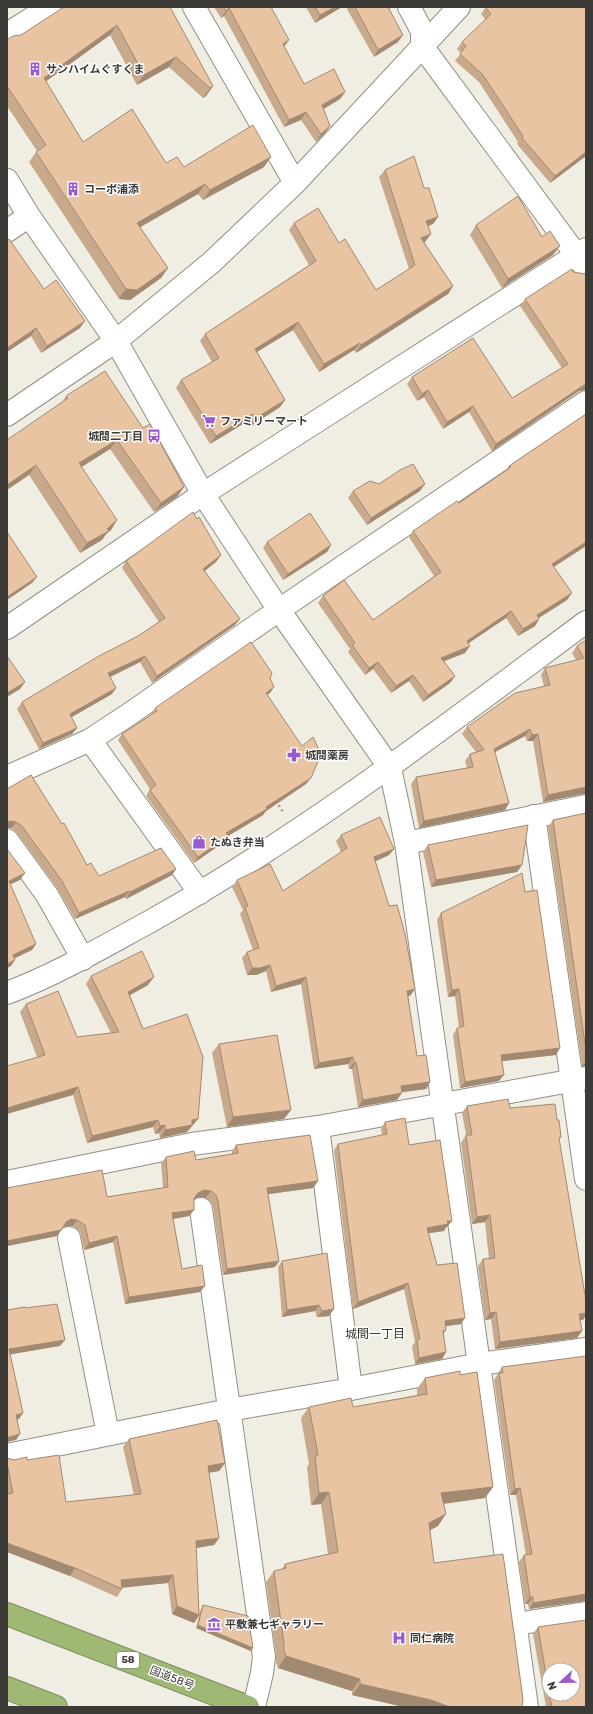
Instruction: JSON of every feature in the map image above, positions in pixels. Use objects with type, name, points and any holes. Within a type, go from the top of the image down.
[{"type":"highway","name":"国道58号","points":[[7,1614],[248,1707]]},
{"type":"highway","points":[[7,1688],[56,1707]]},
{"type":"street","points":[[7,34],[50,7]]},
{"type":"street","points":[[194,7],[295,184]]},
{"type":"street","points":[[7,628],[203,494],[583,258],[422,46],[422,31],[409,7]]},
{"type":"street","points":[[7,415],[116,341],[212,262],[295,184],[459,7]]},
{"type":"street","points":[[7,180],[29,216],[116,341],[203,494],[279,610],[390,768],[406,843],[527,1707]]},
{"type":"street","points":[[7,230],[29,216]]},
{"type":"street","points":[[7,776],[90,740],[191,673],[279,610],[586,402]]},
{"type":"street","points":[[7,993],[83,959],[200,893],[270,850],[390,768],[586,622]]},
{"type":"street","points":[[90,740],[200,893]]},
{"type":"street","points":[[406,843],[586,806]]},
{"type":"street","points":[[534,816],[579,1080],[586,1179]]},
{"type":"street","points":[[7,840],[47,895],[83,959]]},
{"type":"street","points":[[7,1182],[192,1144],[318,1127],[579,1080]]},
{"type":"street","points":[[318,1127],[351,1389]]},
{"type":"street","points":[[201,1209],[264,1656],[262,1673],[254,1707]]},
{"type":"street","points":[[69,1238],[108,1434]]},
{"type":"street","points":[[7,1454],[229,1410],[351,1389],[480,1364],[586,1348]]},
{"type":"street","points":[[516,1624],[586,1613]]},
{"type":"path","points":[[275,799],[287,818]]},
{"type":"building","points":[[64,7],[170,7],[213,86],[210,88],[176,57],[144,75],[117,25],[44,78],[83,142],[132,109],[166,163],[177,157],[184,167],[253,125],[271,157],[210,190],[205,184],[137,223],[168,268],[137,290],[126,289],[36,152],[46,145],[7,86],[7,40],[13,36],[21,35]]},
{"type":"building","points":[[223,7],[271,7],[289,40],[283,44],[304,84],[334,69],[345,92],[322,105],[330,126],[321,134],[306,112],[289,120],[229,8],[226,11]]},
{"type":"building","points":[[315,7],[335,7],[320,15]]},
{"type":"building","points":[[355,7],[388,7],[403,35],[378,50]]},
{"type":"building","points":[[486,7],[586,7],[586,152],[555,176],[522,138],[523,136],[483,75],[460,54],[466,46],[462,42],[491,14]]},
{"type":"building","points":[[414,156],[424,188],[429,188],[438,217],[426,221],[431,234],[421,238],[453,286],[361,345],[360,343],[324,364],[298,322],[255,349],[285,400],[256,418],[253,414],[216,436],[181,380],[219,358],[205,334],[316,261],[294,223],[318,208],[339,243],[345,239],[376,290],[415,265],[385,170]]},
{"type":"building","points":[[518,196],[542,237],[550,231],[560,246],[508,279],[476,225]]},
{"type":"building","points":[[9,239],[44,289],[56,280],[85,321],[47,346],[36,328],[7,348],[7,241]]},
{"type":"building","points":[[572,269],[573,272],[586,274],[586,384],[496,444],[473,406],[447,422],[428,390],[422,394],[412,377],[473,338],[512,398],[568,364],[525,299]]},
{"type":"building","points":[[105,371],[143,428],[150,424],[184,487],[161,503],[117,440],[79,463],[117,520],[107,529],[109,531],[87,543],[36,465],[7,485],[7,440],[68,398],[66,396]]},
{"type":"building","points":[[586,414],[586,542],[552,564],[572,593],[537,615],[539,619],[523,629],[511,611],[467,641],[470,646],[441,658],[455,676],[428,695],[413,675],[396,686],[378,662],[369,668],[352,645],[355,643],[323,596],[344,580],[373,620],[441,572],[413,531],[457,501],[459,503],[511,467],[509,466]]},
{"type":"building","points":[[413,464],[425,484],[371,518],[353,491],[370,481],[379,484],[400,470]]},
{"type":"building","points":[[193,512],[197,519],[199,517],[221,555],[203,569],[240,619],[157,676],[145,656],[108,673],[116,688],[70,714],[77,728],[43,743],[22,702],[99,656],[138,636],[165,618],[126,561]]},
{"type":"building","points":[[310,513],[331,545],[288,574],[267,542]]},
{"type":"building","points":[[7,532],[37,577],[7,597]]},
{"type":"building","points":[[586,640],[586,787],[548,795],[538,734],[532,735],[530,729],[494,749],[509,803],[424,821],[416,777],[473,767],[470,754],[484,750],[467,727],[515,693],[550,685],[545,668],[584,658],[577,646]]},
{"type":"building","points":[[251,642],[272,673],[270,678],[274,687],[266,693],[302,746],[313,737],[321,754],[311,778],[266,807],[267,809],[226,833],[228,836],[198,857],[150,790],[156,785],[122,734],[157,711],[155,708]]},
{"type":"building","points":[[7,656],[25,682],[7,693]]},
{"type":"building","points":[[31,775],[62,824],[64,823],[87,865],[91,863],[99,876],[161,848],[176,869],[130,892],[129,891],[79,913],[62,881],[22,826],[16,822],[7,822],[7,789]]},
{"type":"building","points":[[586,813],[586,1051],[553,820]]},
{"type":"building","points":[[380,817],[394,849],[374,857],[389,906],[397,905],[405,934],[415,989],[407,991],[417,1056],[426,1055],[430,1082],[401,1086],[402,1093],[363,1100],[356,1062],[354,1063],[353,1057],[319,1063],[306,977],[276,986],[270,965],[260,968],[252,968],[247,952],[259,948],[245,907],[248,906],[237,880],[270,864],[283,891],[347,848],[341,835]]},
{"type":"building","points":[[528,825],[522,865],[436,880],[428,845]]},
{"type":"building","points":[[7,849],[25,873],[9,881],[36,944],[13,955],[15,960],[7,964]]},
{"type":"building","points":[[522,873],[525,892],[537,890],[560,1048],[501,1055],[504,1075],[465,1082],[457,1028],[464,1026],[459,989],[452,990],[441,913]]},
{"type":"building","points":[[142,951],[154,977],[128,992],[143,1029],[187,1014],[203,1057],[198,1119],[192,1120],[192,1125],[165,1130],[165,1125],[160,1126],[158,1120],[92,1136],[78,1087],[7,1108],[7,1066],[45,1055],[26,1004],[58,991],[77,1037],[119,1032],[91,976]]},
{"type":"building","points":[[277,1035],[291,1110],[233,1117],[219,1044]]},
{"type":"building","points":[[508,1099],[510,1108],[555,1104],[557,1120],[559,1120],[561,1137],[559,1138],[586,1301],[586,1313],[579,1314],[582,1331],[500,1342],[496,1312],[490,1313],[483,1259],[495,1258],[490,1215],[477,1217],[466,1135],[472,1135],[467,1106]]},
{"type":"building","points":[[405,1118],[409,1145],[440,1140],[452,1221],[447,1221],[448,1224],[427,1228],[437,1265],[457,1263],[465,1318],[445,1321],[446,1330],[443,1331],[446,1352],[419,1358],[417,1339],[420,1339],[408,1283],[358,1302],[338,1144],[387,1134],[385,1122]]},
{"type":"building","points":[[310,1135],[318,1181],[267,1188],[279,1261],[227,1269],[218,1201],[216,1195],[211,1191],[204,1190],[198,1193],[194,1198],[194,1210],[172,1213],[182,1269],[202,1265],[205,1286],[129,1297],[117,1236],[89,1243],[85,1225],[77,1220],[71,1219],[66,1222],[61,1230],[7,1241],[7,1188],[102,1170],[107,1197],[168,1187],[166,1157],[194,1151],[196,1160],[238,1153],[236,1145]]},
{"type":"building","points":[[327,1253],[334,1309],[322,1311],[319,1305],[287,1310],[282,1261]]},
{"type":"building","points":[[57,1304],[65,1340],[9,1349],[23,1413],[16,1415],[20,1434],[7,1438],[7,1310]]},
{"type":"building","points":[[586,1356],[586,1594],[533,1603],[533,1597],[530,1597],[524,1555],[532,1554],[520,1488],[515,1489],[499,1373],[503,1373],[502,1367]]},
{"type":"building","points":[[460,1371],[460,1375],[477,1372],[493,1487],[441,1493],[446,1514],[429,1523],[434,1563],[503,1554],[523,1699],[522,1707],[450,1707],[431,1700],[360,1684],[360,1679],[286,1656],[284,1651],[274,1571],[286,1568],[285,1564],[338,1552],[329,1492],[319,1493],[315,1456],[318,1455],[309,1407],[351,1398],[353,1407],[427,1394],[425,1378]]},
{"type":"building","points":[[217,1420],[225,1463],[208,1466],[219,1538],[196,1541],[199,1615],[177,1606],[173,1575],[121,1580],[122,1589],[75,1568],[7,1543],[7,1494],[13,1493],[7,1458],[14,1460],[27,1457],[27,1460],[59,1455],[66,1502],[141,1494],[129,1439]]},
{"type":"building","points":[[203,1605],[248,1616],[253,1648],[198,1625]]},
{"type":"building","points":[[586,1620],[586,1707],[552,1707],[551,1702],[581,1702],[581,1662],[544,1662],[538,1627]]},
{"type":"place","name":"サンハイムぐすくま","points":[[35,69]]},
{"type":"place","name":"コーポ浦添","points":[[73,189]]},
{"type":"place","name":"ファミリーマート","points":[[209,421]]},
{"type":"place","name":"城間二丁目","points":[[154,436]]},
{"type":"place","name":"城間薬房","points":[[294,755]]},
{"type":"place","name":"たぬき弁当","points":[[199,842]]},
{"type":"place","name":"平敷兼七ギャラリー","points":[[214,1624]]},
{"type":"place","name":"同仁病院","points":[[399,1638]]},
{"type":"district","name":"城間一丁目","points":[[375,1334]]}]
